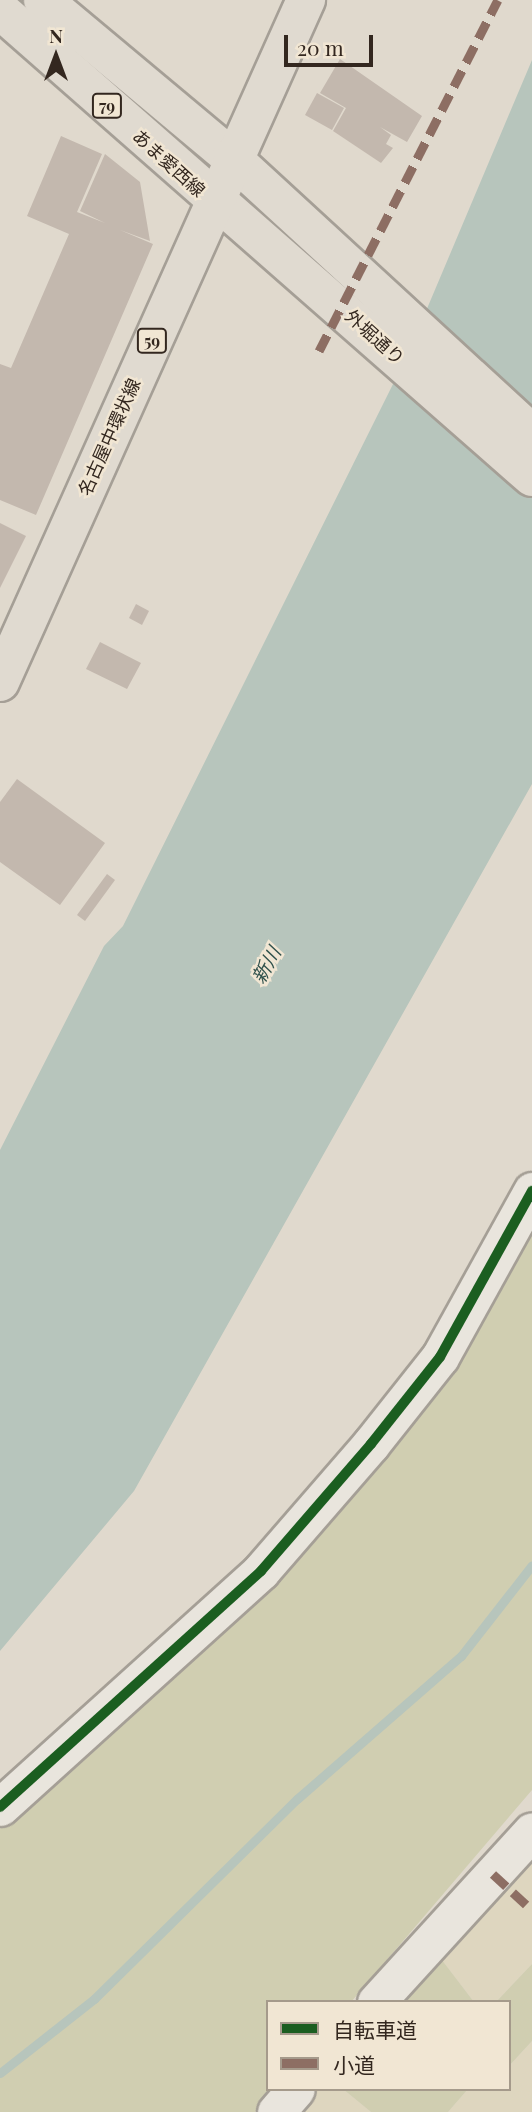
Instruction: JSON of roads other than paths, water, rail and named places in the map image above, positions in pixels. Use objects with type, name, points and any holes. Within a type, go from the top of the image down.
[{"type":"main road","name":"79","points":[[43,0],[231,157]]},
{"type":"main road","name":"名古屋中環状線","points":[[0,682],[231,157],[306,0]]},
{"type":"main road","name":"あま愛西線","points":[[0,10],[213,203]]},
{"type":"main road","name":"外堀通り","points":[[231,157],[292,240],[532,477]]},
{"type":"main road","name":"外堀通り","points":[[213,203],[292,240],[532,434]]},
{"type":"street","points":[[0,1807],[261,1571],[363,1454],[440,1356],[532,1191]]},
{"type":"street","points":[[378,2000],[532,1831]]},
{"type":"street","points":[[276,2112],[294,2091]]},
{"type":"water","name":"新川","points":[[532,60],[532,784],[134,1491],[0,1651],[0,1150],[104,946],[123,926],[407,356]]},
{"type":"waterway","points":[[0,2073],[94,1999],[297,1799],[461,1656],[532,1565]]}]
